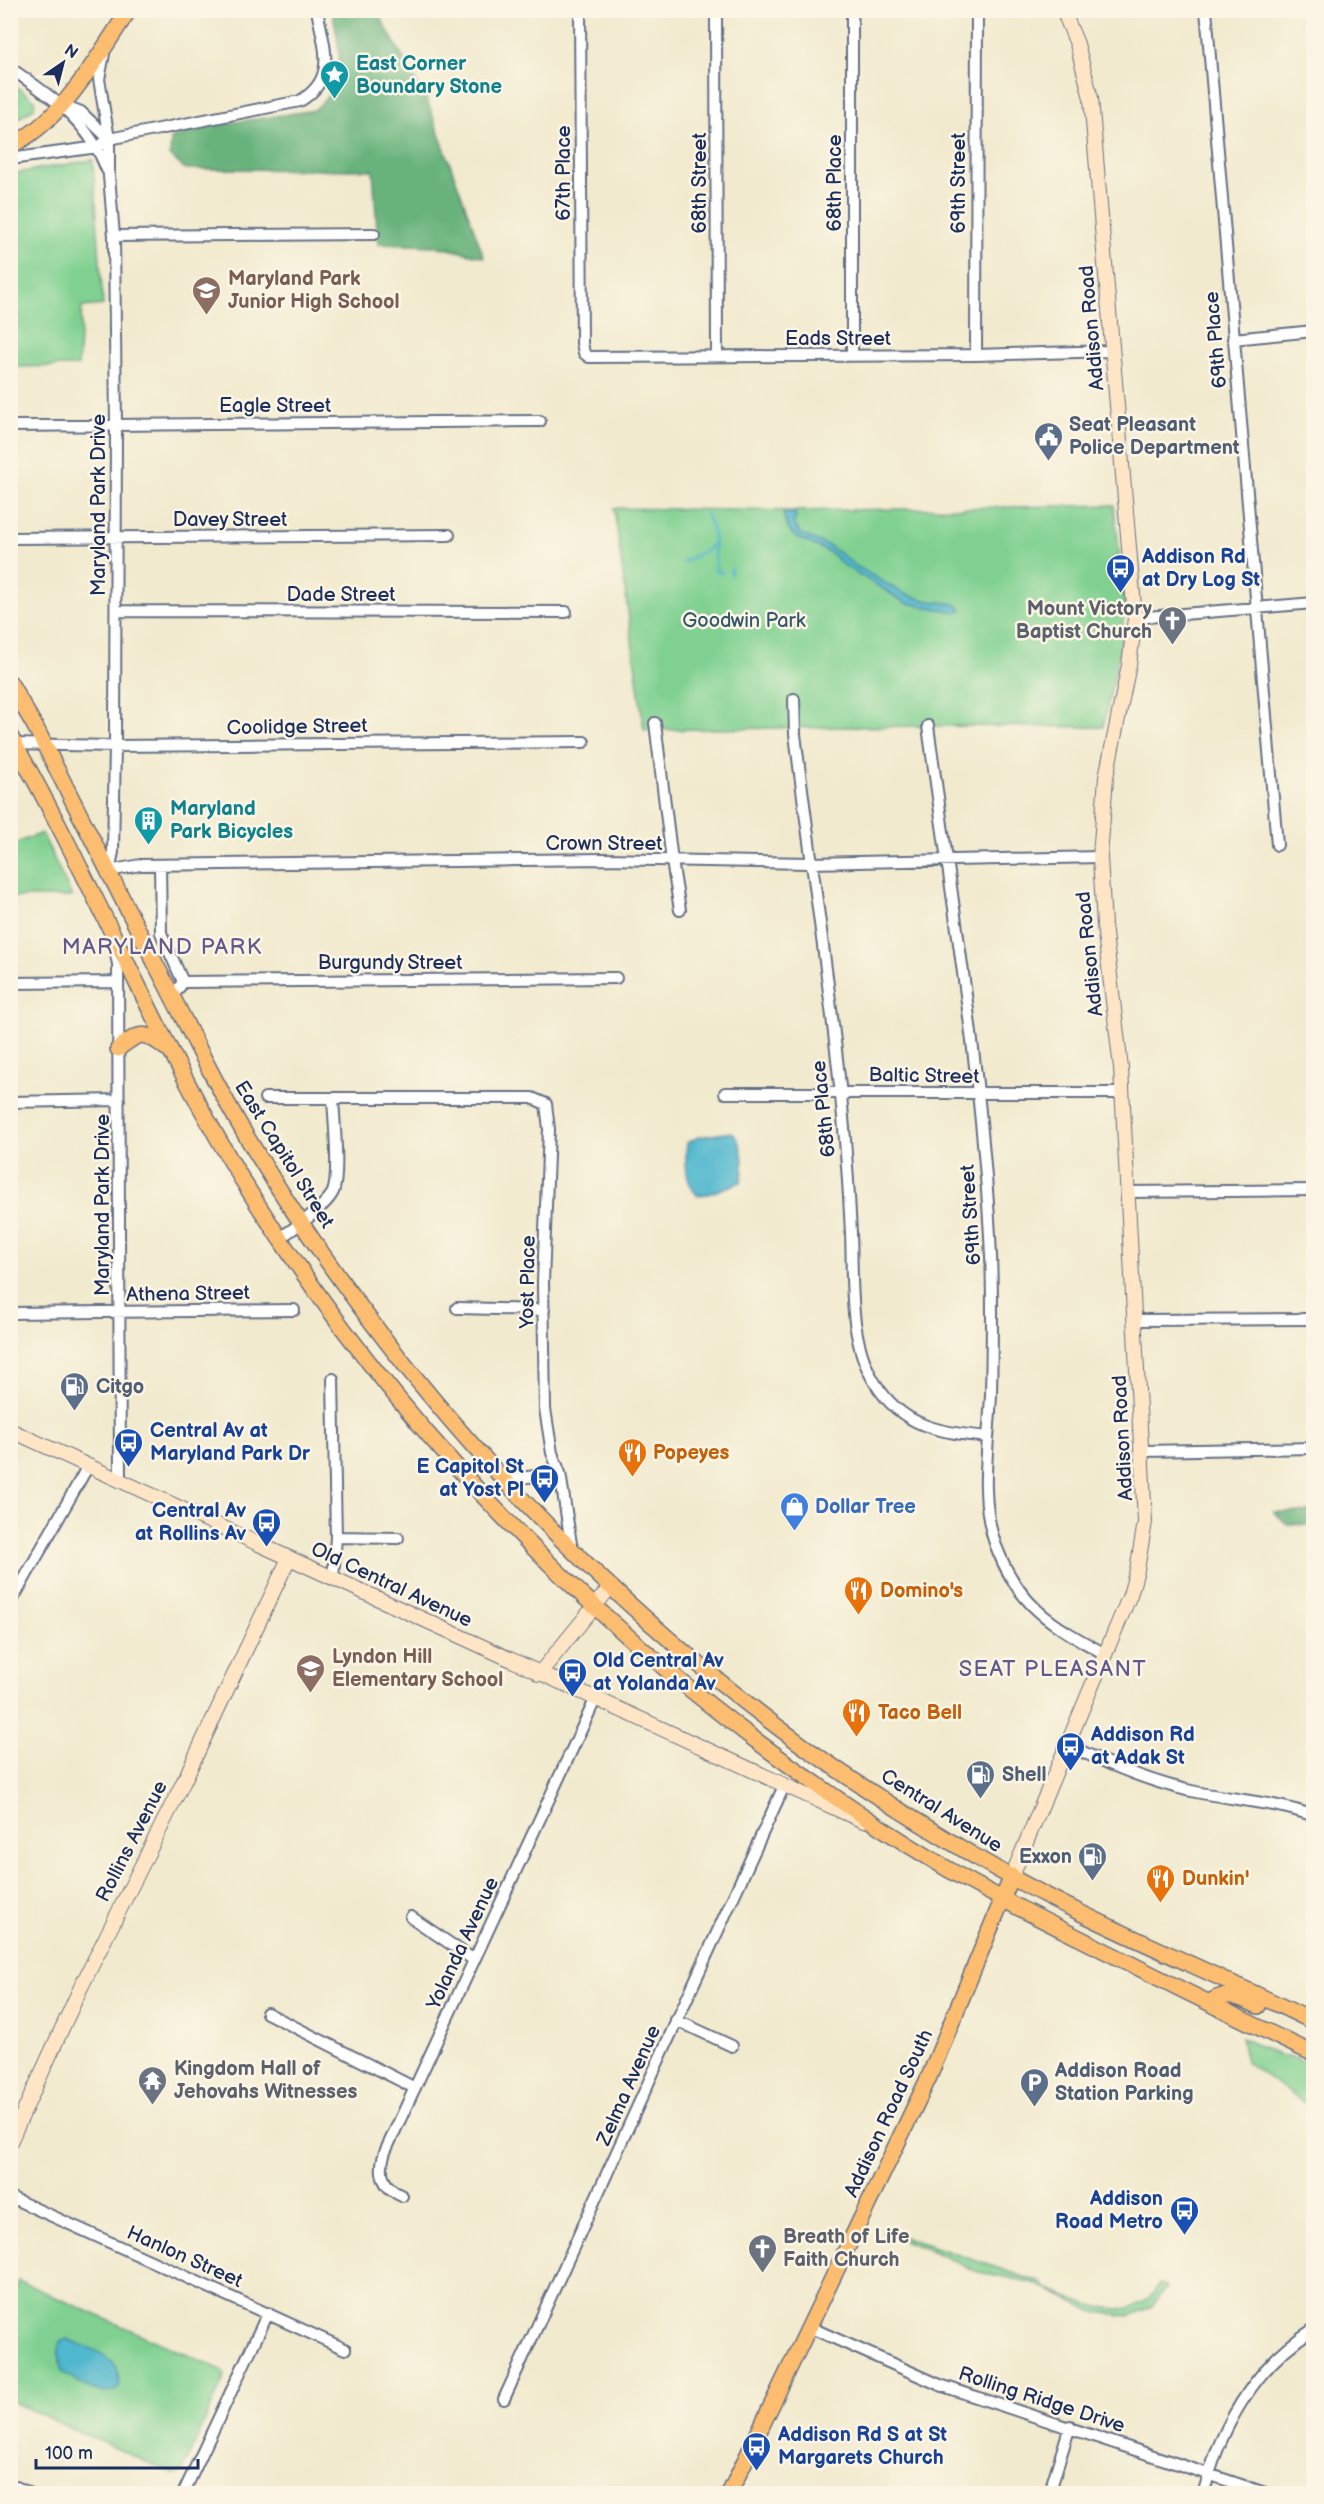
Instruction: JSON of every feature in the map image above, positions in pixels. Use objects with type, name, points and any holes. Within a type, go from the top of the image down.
[{"type":"main road","points":[[10,147],[30,135],[62,105],[129,10]]},
{"type":"main road","name":"Addison Road","points":[[1012,1876],[1130,1595],[1140,1559],[1145,1522],[1123,1093],[1104,925],[1100,857],[1106,777],[1129,665],[1135,618],[1091,98],[1077,44],[1063,10]]},
{"type":"main road","name":"East Capitol Street","points":[[10,683],[45,746],[225,1100],[301,1222],[333,1270],[405,1366],[503,1480],[572,1551],[611,1586]]},
{"type":"main road","points":[[12,741],[170,1050],[250,1192],[330,1311],[392,1390],[453,1464],[532,1547],[594,1606],[721,1716],[793,1770],[889,1832],[1003,1900],[1314,2054]]},
{"type":"main road","points":[[118,1049],[135,1035],[141,1034],[151,1036],[170,1050]]},
{"type":"main road","name":"Old Central Avenue","points":[[10,1430],[595,1700],[889,1832]]},
{"type":"main road","name":"Rollins Avenue","points":[[10,2142],[81,1987],[183,1783],[290,1558]]},
{"type":"main road","points":[[539,1674],[611,1586]]},
{"type":"main road","name":"Central Avenue","points":[[611,1586],[712,1676],[807,1748],[914,1819],[1012,1876],[1096,1920],[1307,2018]]},
{"type":"main road","name":"Addison Road South","points":[[729,2493],[929,2077],[1012,1876]]},
{"type":"main road","points":[[1209,2003],[1216,1997],[1229,1994],[1267,2010],[1307,2018]]},
{"type":"street","points":[[10,159],[98,147],[109,139],[286,105],[313,93],[324,75],[326,58],[317,10]]},
{"type":"street","name":"67th Place","points":[[580,10],[582,335]]},
{"type":"street","name":"68th Street","points":[[716,10],[717,356]]},
{"type":"street","name":"68th Place","points":[[852,10],[852,356]]},
{"type":"street","name":"69th Street","points":[[976,355],[977,10]]},
{"type":"street","name":"69th Place","points":[[1206,10],[1277,845]]},
{"type":"street","name":"Maryland Park Drive","points":[[109,872],[113,852],[117,611],[114,236],[109,176],[109,139],[99,79],[102,60],[111,37]]},
{"type":"street","points":[[10,68],[62,105],[85,129],[98,147],[109,176]]},
{"type":"street","points":[[62,105],[81,112],[109,139]]},
{"type":"street","points":[[114,236],[374,234]]},
{"type":"street","points":[[1233,339],[1314,331]]},
{"type":"street","name":"Eads Street","points":[[582,335],[584,353],[591,358],[976,355],[1112,351]]},
{"type":"street","name":"Eagle Street","points":[[10,426],[540,421]]},
{"type":"street","name":"Davey Street","points":[[10,538],[449,535]]},
{"type":"street","points":[[1135,618],[1314,603]]},
{"type":"street","name":"Dade Street","points":[[117,611],[566,612]]},
{"type":"street","name":"68th Place","points":[[794,699],[795,734],[810,863],[841,1092],[848,1166],[857,1332],[868,1369],[888,1399],[913,1421],[940,1431],[988,1437]]},
{"type":"street","points":[[655,723],[680,910]]},
{"type":"street","name":"69th Street","points":[[928,726],[979,1094],[991,1257],[991,1396],[986,1474],[988,1513],[996,1546],[1020,1592],[1044,1619],[1105,1654]]},
{"type":"street","name":"Coolidge Street","points":[[12,741],[45,746],[584,742]]},
{"type":"street","name":"Crown Street","points":[[109,872],[140,865],[594,859],[810,863],[1100,857]]},
{"type":"street","points":[[160,865],[161,933],[183,982],[172,997]]},
{"type":"street","name":"Maryland Park Drive","points":[[110,929],[118,964],[120,1481]]},
{"type":"street","name":"Burgundy Street","points":[[183,982],[616,978]]},
{"type":"street","points":[[10,983],[117,982]]},
{"type":"street","name":"Baltic Street","points":[[725,1094],[1123,1093]]},
{"type":"street","points":[[265,1098],[333,1099],[335,1176],[333,1192],[280,1238]]},
{"type":"street","name":"Yost Place","points":[[333,1099],[532,1098],[546,1104],[549,1129],[544,1310],[545,1409],[552,1453],[560,1473],[572,1551]]},
{"type":"street","points":[[10,1102],[119,1100]]},
{"type":"street","points":[[1128,1192],[1314,1190]]},
{"type":"street","points":[[456,1308],[544,1310]]},
{"type":"street","name":"Athena Street","points":[[10,1313],[294,1310]]},
{"type":"street","points":[[1135,1320],[1314,1319]]},
{"type":"street","points":[[333,1379],[336,1537],[333,1579]]},
{"type":"street","points":[[1143,1451],[1314,1448]]},
{"type":"street","points":[[10,1604],[88,1466]]},
{"type":"street","points":[[503,1480],[560,1473]]},
{"type":"street","points":[[336,1537],[398,1538]]},
{"type":"street","name":"Yolanda Avenue","points":[[402,2196],[386,2185],[381,2167],[385,2152],[595,1700]]},
{"type":"street","points":[[1066,1744],[1125,1770],[1170,1785],[1195,1792],[1264,1803],[1314,1816]]},
{"type":"street","name":"Zelma Avenue","points":[[504,2399],[784,1786]]},
{"type":"street","points":[[411,1917],[474,1960]]},
{"type":"street","points":[[267,2013],[415,2088]]},
{"type":"street","points":[[676,2020],[732,2046]]},
{"type":"street","name":"Hanlon Street","points":[[10,2197],[345,2349]]},
{"type":"street","points":[[183,2493],[268,2313]]},
{"type":"street","name":"Rolling Ridge Drive","points":[[808,2327],[931,2381],[1268,2493]]},
{"type":"street","points":[[1203,2493],[1221,2441],[1255,2383],[1283,2352],[1314,2329]]},
{"type":"street","points":[[1048,2493],[1070,2426]]},
{"type":"street","points":[[10,2484],[31,2493]]},
{"type":"green space","points":[[332,11],[377,11],[428,103],[484,257],[435,246],[378,244],[373,170],[185,169],[170,156],[171,139],[198,128],[314,110],[325,100],[337,77],[339,51]]},
{"type":"green space","points":[[11,83],[35,100],[34,108],[11,123]]},
{"type":"green space","points":[[93,160],[103,305],[82,307],[78,366],[11,367],[11,174]]},
{"type":"green space","name":"Goodwin Park","points":[[1114,505],[1125,605],[1119,654],[1103,727],[923,726],[644,730],[614,508],[793,511]]},
{"type":"green space","points":[[42,833],[72,897],[11,897],[11,845]]},
{"type":"green space","points":[[1313,1509],[1313,1525],[1287,1524],[1274,1512],[1303,1512]]},
{"type":"green space","points":[[1241,2038],[1280,2056],[1296,2058],[1313,2067],[1313,2109],[1246,2062]]},
{"type":"green space","points":[[884,2230],[1042,2283],[1046,2289],[1091,2305],[1122,2309],[1137,2305],[1149,2298],[1159,2284],[1166,2287],[1151,2307],[1130,2316],[1095,2312],[1031,2282],[978,2272],[927,2249],[883,2233]]},
{"type":"green space","points":[[19,2281],[222,2370],[225,2376],[181,2474],[175,2475],[11,2401],[11,2300]]},
{"type":"water","points":[[783,513],[795,513],[796,518],[793,523],[801,534],[831,547],[856,566],[904,594],[929,601],[955,604],[962,610],[957,612],[906,603],[842,564],[831,553],[796,537],[788,529]]},
{"type":"water","points":[[732,1132],[739,1143],[742,1156],[741,1182],[708,1194],[697,1195],[688,1178],[687,1143],[698,1137]]},
{"type":"water","points":[[67,2339],[96,2351],[112,2362],[117,2369],[119,2388],[105,2392],[98,2391],[62,2372],[58,2349],[60,2342]]},
{"type":"waterway","points":[[706,514],[713,530],[716,571],[722,573]]},
{"type":"waterway","points":[[683,562],[708,549],[714,542]]},
{"type":"waterway","points":[[731,569],[731,574]]},
{"type":"place","name":"East Corner Boundary Stone","points":[[335,100]]},
{"type":"place","name":"Maryland Park Junior High School","points":[[207,316]]},
{"type":"place","name":"Seat Pleasant Police Department","points":[[1048,462]]},
{"type":"place","name":"Addison Rd at Dry Log St","points":[[1121,594]]},
{"type":"place","name":"Mount Victory Baptist Church","points":[[1173,646]]},
{"type":"place","name":"Maryland Park Bicycles","points":[[149,846]]},
{"type":"place","name":"Citgo","points":[[75,1412]]},
{"type":"place","name":"Central Av at Maryland Park Dr","points":[[129,1468]]},
{"type":"place","name":"Popeyes","points":[[632,1478]]},
{"type":"place","name":"E Capitol St at Yost Pl","points":[[545,1504]]},
{"type":"place","name":"Dollar Tree","points":[[794,1532]]},
{"type":"place","name":"Central Av at Rollins Av","points":[[267,1548]]},
{"type":"place","name":"Domino's","points":[[859,1616]]},
{"type":"place","name":"Lyndon Hill Elementary School","points":[[311,1694]]},
{"type":"place","name":"Old Central Av at Yolanda Av","points":[[572,1698]]},
{"type":"place","name":"Taco Bell","points":[[857,1738]]},
{"type":"place","name":"Addison Rd at Adak St","points":[[1070,1772]]},
{"type":"place","name":"Shell","points":[[981,1800]]},
{"type":"place","name":"Exxon","points":[[1093,1882]]},
{"type":"place","name":"Dunkin'","points":[[1161,1904]]},
{"type":"place","name":"Kingdom Hall of Jehovahs Witnesses","points":[[153,2106]]},
{"type":"place","name":"Addison Road Station Parking","points":[[1034,2108]]},
{"type":"place","name":"Addison Road Metro","points":[[1184,2236]]},
{"type":"place","name":"Breath of Life Faith Church","points":[[762,2274]]},
{"type":"place","name":"Addison Rd S at St Margarets Church","points":[[757,2472]]},
{"type":"district","name":"MARYLAND PARK","points":[[162,946]]},
{"type":"district","name":"SEAT PLEASANT","points":[[1053,1668]]}]
